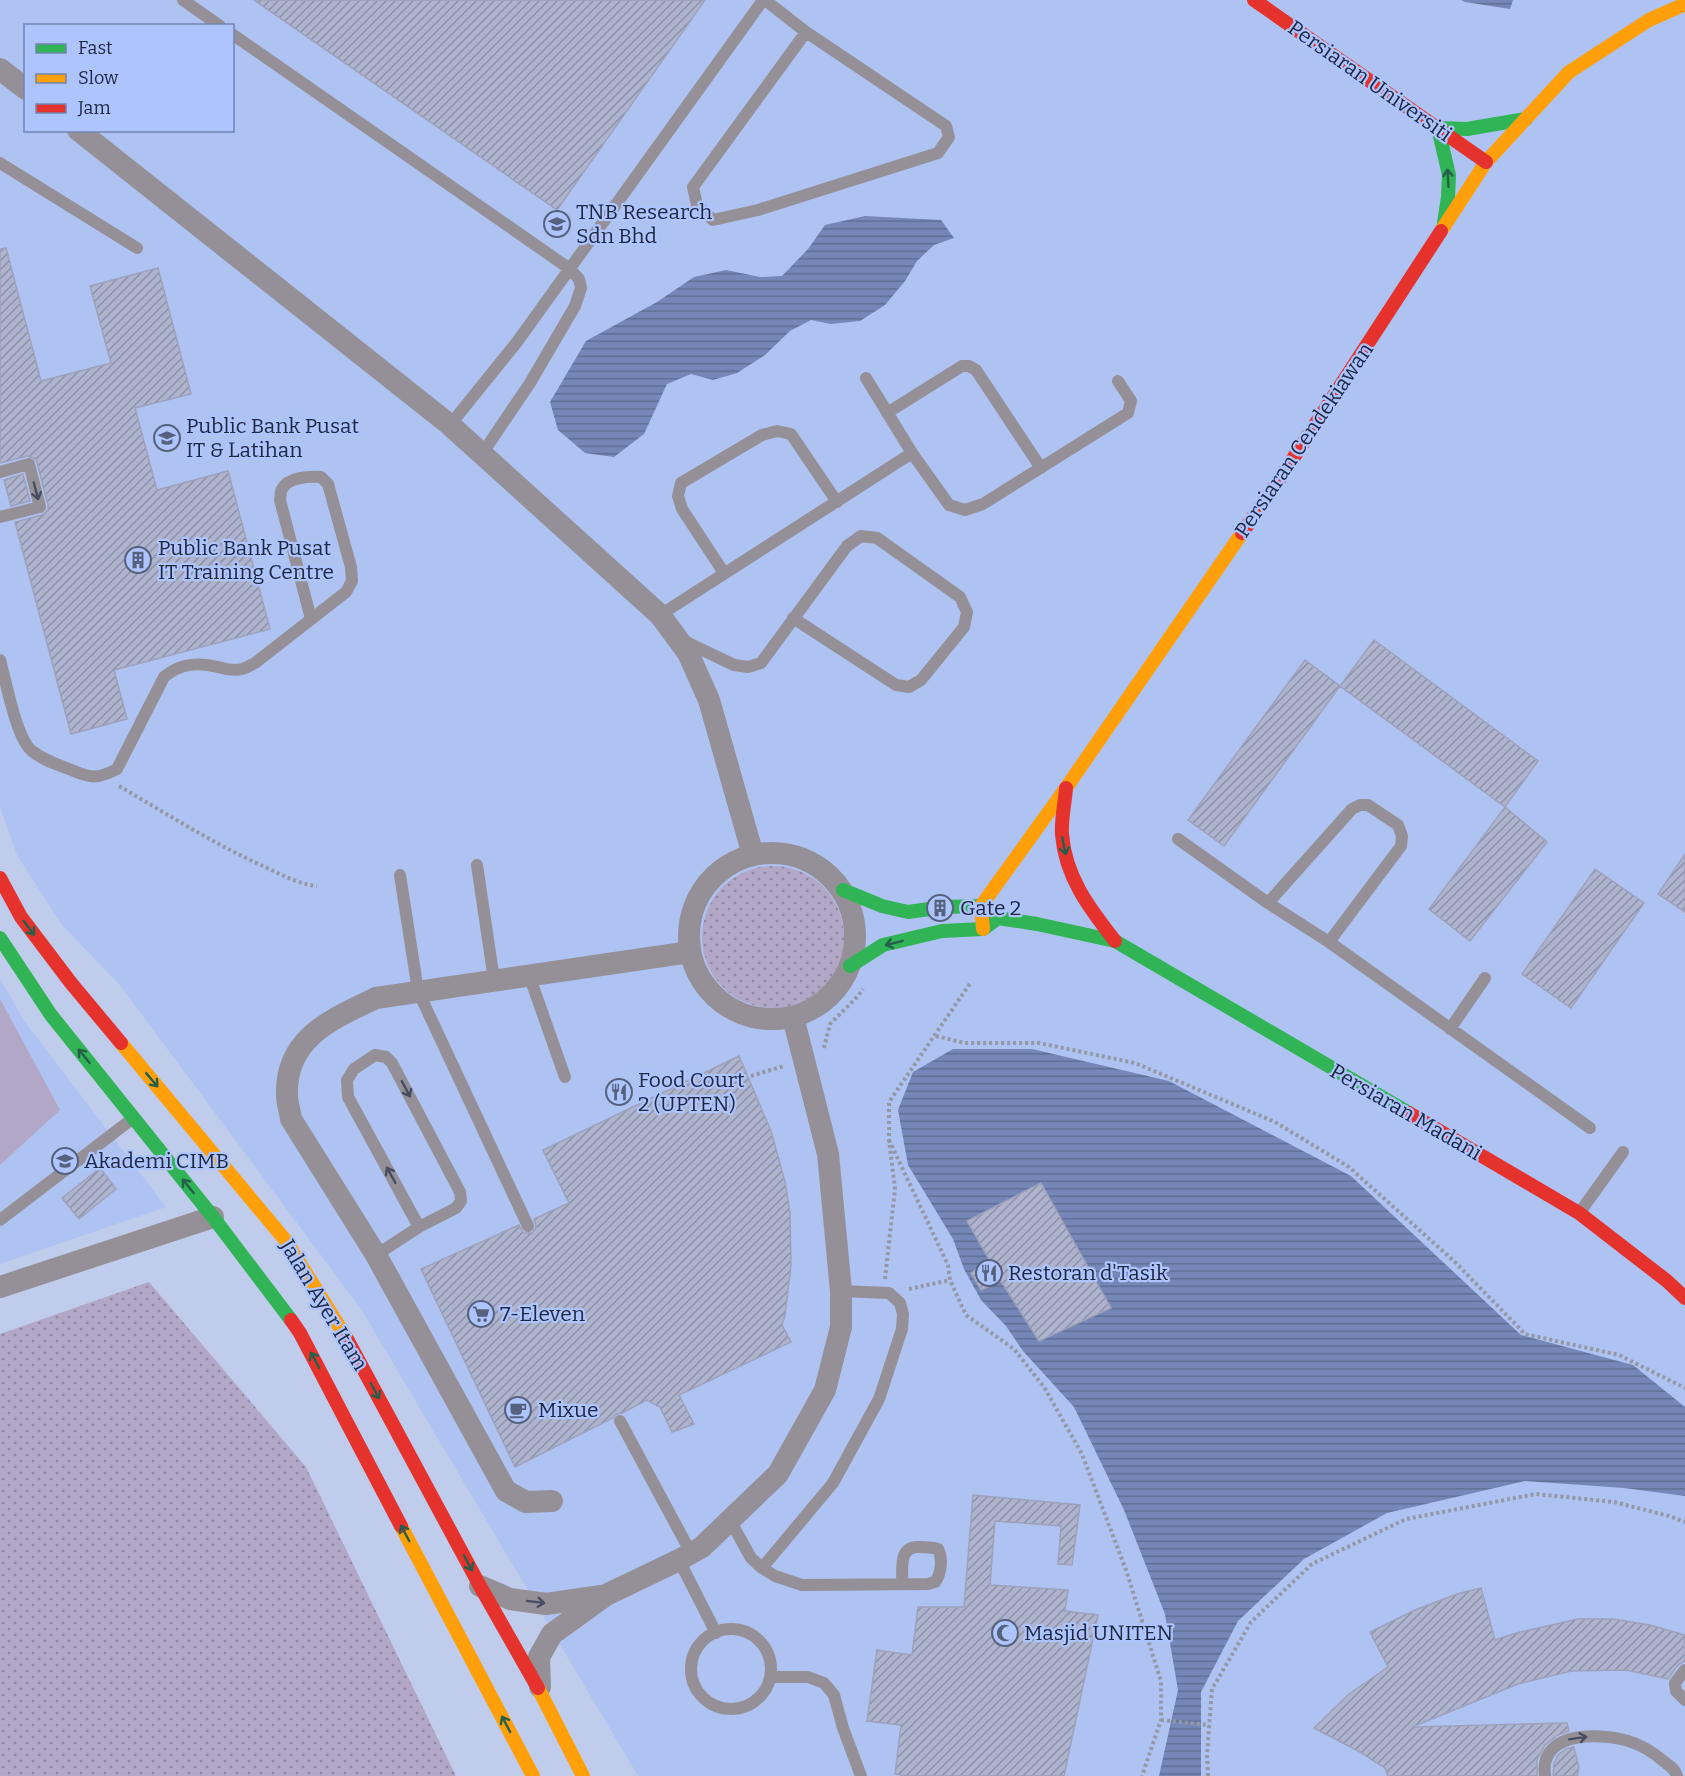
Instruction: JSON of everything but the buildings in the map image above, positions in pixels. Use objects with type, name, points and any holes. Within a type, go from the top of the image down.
[{"type":"street","name":"Persiaran Universiti","points":[[1254,0],[1486,162]]},
{"type":"street","name":"Persiaran Cendekiawan","points":[[981,906],[1066,788],[1283,474],[1486,162],[1569,72],[1649,20],[1685,4]]},
{"type":"street","points":[[0,69],[24,87]]},
{"type":"street","points":[[1444,228],[1449,175],[1438,128],[1467,129],[1526,119]]},
{"type":"street","points":[[81,132],[450,425],[660,615],[688,653],[709,700],[753,855]]},
{"type":"street","points":[[1066,788],[1062,833],[1069,868],[1082,898],[1115,941]]},
{"type":"street","points":[[843,890],[854,920],[856,936],[854,951],[843,981],[821,1003],[793,1017],[778,1019],[748,1016],[721,1002],[705,986],[694,966],[690,952],[689,931],[693,910],[706,885],[727,866],[753,855],[776,853],[812,862],[843,890],[882,906],[908,912],[944,907],[981,906],[998,918],[1115,941]]},
{"type":"street","name":"Jalan Ayer Itam","points":[[0,878],[21,917],[71,983],[286,1241],[342,1330],[480,1586],[540,1691],[583,1776]]},
{"type":"street","points":[[981,906],[983,929]]},
{"type":"street","points":[[850,966],[883,945],[942,931],[983,929],[998,918]]},
{"type":"street","name":"Jalan Ayer Itam","points":[[0,938],[51,1015],[213,1217],[300,1333],[533,1776]]},
{"type":"street","name":"Persiaran Madani","points":[[1115,941],[1579,1213],[1667,1281],[1685,1298]]},
{"type":"street","points":[[552,1501],[526,1502],[506,1491],[376,1255],[291,1119],[287,1096],[289,1069],[297,1051],[309,1037],[336,1017],[376,998],[690,952]]},
{"type":"street","points":[[540,1691],[539,1657],[552,1634],[606,1595],[702,1547],[778,1474],[825,1390],[841,1327],[841,1291],[828,1154],[793,1017]]},
{"type":"street","points":[[0,1287],[213,1217]]},
{"type":"street","points":[[480,1586],[510,1599],[546,1604],[606,1595]]},
{"type":"lane","points":[[183,0],[217,24]]},
{"type":"lane","points":[[450,425],[518,342],[764,0],[806,32],[946,126],[949,137],[938,153],[758,210],[713,220],[697,205],[693,188],[806,32]]},
{"type":"lane","points":[[234,35],[570,269],[579,279],[581,288],[575,306],[530,383],[482,454]]},
{"type":"lane","points":[[0,163],[137,248]]},
{"type":"lane","points":[[887,413],[962,366],[969,366],[976,370],[1041,468]]},
{"type":"lane","points":[[867,378],[912,453],[949,505],[965,510],[983,504],[1128,412],[1131,401],[1118,381]]},
{"type":"lane","points":[[724,573],[682,509],[678,496],[681,483],[762,435],[777,431],[791,434],[837,502]]},
{"type":"lane","points":[[660,615],[912,453]]},
{"type":"lane","points":[[0,472],[29,465],[40,507],[0,517]]},
{"type":"lane","points":[[0,660],[21,737],[30,750],[47,760],[90,777],[103,776],[117,769],[164,677],[173,670],[188,665],[205,664],[242,669],[255,663],[346,592],[352,581],[351,567],[328,484],[321,477],[310,476],[289,482],[281,489],[280,500],[311,619]]},
{"type":"lane","points":[[676,637],[734,665],[748,667],[761,663],[794,618],[848,546],[861,536],[877,538],[960,597],[967,612],[964,627],[921,680],[909,687],[896,685],[794,618]]},
{"type":"lane","points":[[1268,903],[1352,809],[1360,805],[1368,805],[1398,825],[1402,836],[1401,846],[1329,942]]},
{"type":"lane","points":[[1178,839],[1268,903],[1329,942],[1590,1128]]},
{"type":"lane","points":[[477,865],[494,980]]},
{"type":"lane","points":[[400,875],[418,991],[528,1226]]},
{"type":"lane","points":[[529,975],[565,1077]]},
{"type":"lane","points":[[1450,1029],[1485,978]]},
{"type":"lane","points":[[376,1255],[419,1227],[456,1208],[461,1201],[460,1192],[392,1063],[386,1057],[375,1055],[350,1074],[347,1080],[348,1097],[419,1227]]},
{"type":"lane","points":[[0,1220],[133,1119]]},
{"type":"lane","points":[[1579,1213],[1623,1152]]},
{"type":"lane","points":[[762,1568],[832,1483],[879,1399],[902,1329],[903,1314],[900,1303],[886,1293],[841,1291]]},
{"type":"lane","points":[[620,1421],[685,1557],[716,1633]]},
{"type":"lane","points":[[730,1520],[751,1558],[775,1576],[802,1585],[902,1583]]},
{"type":"lane","points":[[740,1630],[761,1643],[768,1653],[771,1665],[770,1677],[765,1690],[757,1700],[745,1707],[731,1710],[718,1707],[706,1700],[697,1690],[692,1677],[691,1664],[704,1640],[716,1633],[740,1630]]},
{"type":"lane","points":[[1685,1670],[1675,1683],[1676,1691],[1685,1700]]},
{"type":"lane","points":[[770,1677],[808,1677],[824,1683],[834,1695],[843,1728],[861,1776]]},
{"type":"lane","points":[[1545,1776],[1544,1770],[1549,1751],[1560,1742],[1579,1737],[1607,1737],[1633,1743],[1653,1752],[1675,1770],[1677,1776]]},
{"type":"path","points":[[103,776],[232,851],[303,884],[317,886]]},
{"type":"path","points":[[950,1280],[886,1293],[895,1189],[889,1140],[889,1102],[971,982]]},
{"type":"path","points":[[751,1076],[823,1054],[830,1024],[864,988]]},
{"type":"path","points":[[936,1035],[965,1043],[1039,1042],[1135,1063],[1275,1122],[1349,1167],[1454,1261],[1525,1334],[1619,1355],[1685,1388]]},
{"type":"path","points":[[889,1140],[948,1265],[950,1280],[966,1315],[1014,1350],[1044,1387],[1082,1454],[1126,1570],[1161,1681],[1161,1720],[1142,1776]]},
{"type":"path","points":[[1208,1776],[1206,1725],[1212,1689],[1251,1622],[1312,1564],[1406,1519],[1536,1494],[1614,1502],[1685,1522]]},
{"type":"path","points":[[1161,1720],[1206,1725]]},
{"type":"shaded area","points":[[0,0],[1685,0],[1685,1776],[638,1776],[361,1309],[119,984],[62,925],[17,855],[0,807]]},
{"type":"shaded area","points":[[1461,0],[1513,0],[1510,9]]},
{"type":"shaded area","points":[[865,216],[941,220],[954,238],[934,245],[917,261],[905,281],[885,305],[860,321],[831,324],[811,320],[790,331],[765,355],[737,373],[713,380],[691,374],[667,384],[644,434],[614,457],[585,453],[558,430],[550,402],[586,341],[657,302],[694,277],[726,270],[760,277],[782,276],[808,249],[825,225]]},
{"type":"shaded area","points":[[773,866],[800,871],[823,887],[839,910],[844,937],[839,964],[823,987],[800,1003],[773,1008],[746,1003],[723,987],[707,964],[702,937],[707,910],[723,887],[746,871]]},
{"type":"shaded area","name":"Akademi CIMB","points":[[0,979],[25,1022],[166,1207],[0,1264]]},
{"type":"shaded area","points":[[0,999],[60,1110],[0,1165]]},
{"type":"shaded area","points":[[953,1049],[1032,1049],[1169,1081],[1351,1176],[1521,1335],[1633,1365],[1685,1407],[1685,1496],[1624,1488],[1525,1481],[1387,1513],[1304,1559],[1238,1621],[1201,1692],[1201,1776],[1159,1776],[1178,1690],[1165,1614],[1124,1510],[1074,1407],[1023,1351],[1006,1326],[981,1300],[964,1269],[953,1239],[908,1165],[898,1110],[913,1072]]},
{"type":"shaded area","points":[[149,1282],[306,1467],[456,1776],[0,1776],[0,1334]]},
{"type":"traffic: fast","points":[[1438,128],[1467,129],[1526,119]]},
{"type":"traffic: fast","points":[[1438,128],[1449,175],[1444,223]]},
{"type":"traffic: fast","points":[[843,890],[882,906],[908,912],[944,907],[981,906],[998,918],[1115,941],[1409,1113]]},
{"type":"traffic: fast","points":[[850,966],[883,945],[942,931],[983,929],[998,918]]},
{"type":"traffic: fast","points":[[0,938],[51,1015],[213,1217],[291,1320]]},
{"type":"traffic: slow","points":[[1441,231],[1486,162],[1569,72],[1649,20],[1685,4]]},
{"type":"traffic: slow","points":[[983,929],[981,906],[1066,788],[1242,533]]},
{"type":"traffic: slow","points":[[121,1043],[286,1241],[347,1339]]},
{"type":"traffic: slow","points":[[401,1526],[533,1776]]},
{"type":"traffic: slow","points":[[538,1688],[583,1776]]},
{"type":"traffic: jam","points":[[1254,0],[1486,162]]},
{"type":"traffic: jam","points":[[1242,533],[1441,231]]},
{"type":"traffic: jam","points":[[1066,788],[1062,828],[1068,864],[1080,892],[1115,941]]},
{"type":"traffic: jam","points":[[0,878],[21,917],[71,983],[121,1043]]},
{"type":"traffic: jam","points":[[1409,1113],[1579,1213],[1667,1281],[1685,1298]]},
{"type":"traffic: jam","points":[[291,1320],[300,1333],[401,1526]]},
{"type":"traffic: jam","points":[[347,1339],[480,1586],[538,1688]]},
{"type":"place","name":"TNB Research Sdn Bhd","points":[[557,224]]},
{"type":"place","name":"Public Bank Pusat IT & Latihan","points":[[167,438]]},
{"type":"place","name":"Public Bank Pusat IT Training Centre","points":[[138,560]]},
{"type":"place","name":"Gate 2","points":[[940,908]]},
{"type":"place","name":"Food Court 2 (UPTEN)","points":[[619,1092]]},
{"type":"place","name":"Akademi CIMB","points":[[65,1161]]},
{"type":"place","name":"Restoran d'Tasik","points":[[989,1273]]},
{"type":"place","name":"7-Eleven","points":[[481,1314]]},
{"type":"place","name":"Mixue","points":[[518,1410]]},
{"type":"place","name":"Masjid UNITEN","points":[[1005,1633]]}]
